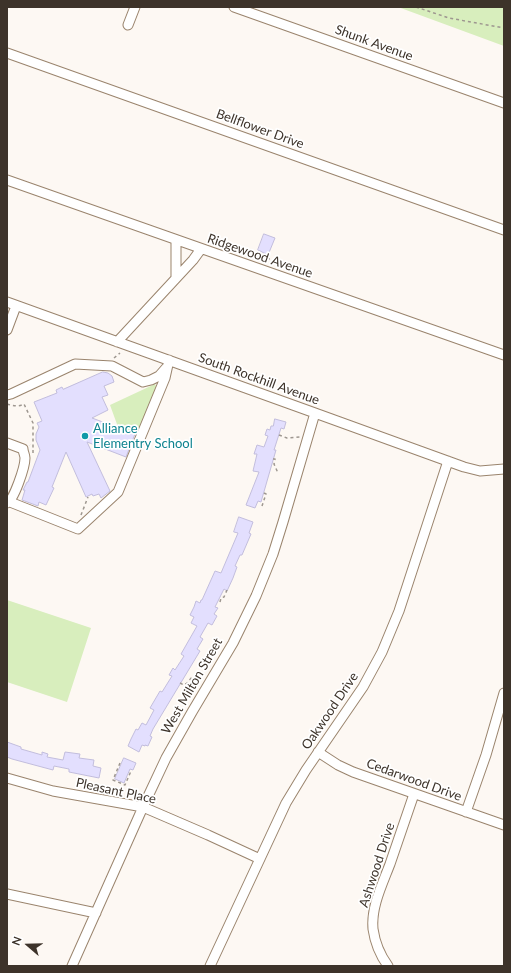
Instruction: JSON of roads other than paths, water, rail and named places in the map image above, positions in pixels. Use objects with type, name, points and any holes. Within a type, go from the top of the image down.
[{"type":"street","points":[[128,25],[135,7]]},
{"type":"street","name":"Shunk Avenue","points":[[234,7],[504,103]]},
{"type":"street","name":"Bellflower Drive","points":[[7,53],[504,230]]},
{"type":"street","name":"Ridgewood Avenue","points":[[7,180],[504,355]]},
{"type":"street","points":[[176,240],[176,278]]},
{"type":"street","points":[[117,342],[201,249]]},
{"type":"street","name":"South Rockhill Avenue","points":[[7,302],[448,462],[480,471],[504,468]]},
{"type":"street","points":[[7,330],[16,306]]},
{"type":"street","points":[[7,395],[74,364],[112,366],[143,382],[151,380],[162,372],[169,360]]},
{"type":"street","points":[[7,443],[23,449],[25,457],[24,464],[8,502],[78,529],[118,492],[165,378],[169,360]]},
{"type":"street","name":"West Milton Street","points":[[72,966],[143,807],[179,735],[233,643],[256,596],[273,554],[315,413]]},
{"type":"street","name":"Oakwood Drive","points":[[210,966],[286,803],[318,752],[363,687],[391,632],[448,462]]},
{"type":"street","points":[[466,812],[486,755],[504,693]]},
{"type":"street","name":"Cedarwood Drive","points":[[318,752],[338,765],[353,772],[504,825]]},
{"type":"street","name":"Pleasant Place","points":[[7,778],[53,791],[143,807],[260,859]]},
{"type":"street","name":"Ashwood Drive","points":[[388,966],[377,946],[373,929],[373,918],[378,896],[414,794]]},
{"type":"street","points":[[7,894],[96,913]]},
{"type":"place","name":"Alliance Elementry School","points":[[85,436]]}]
